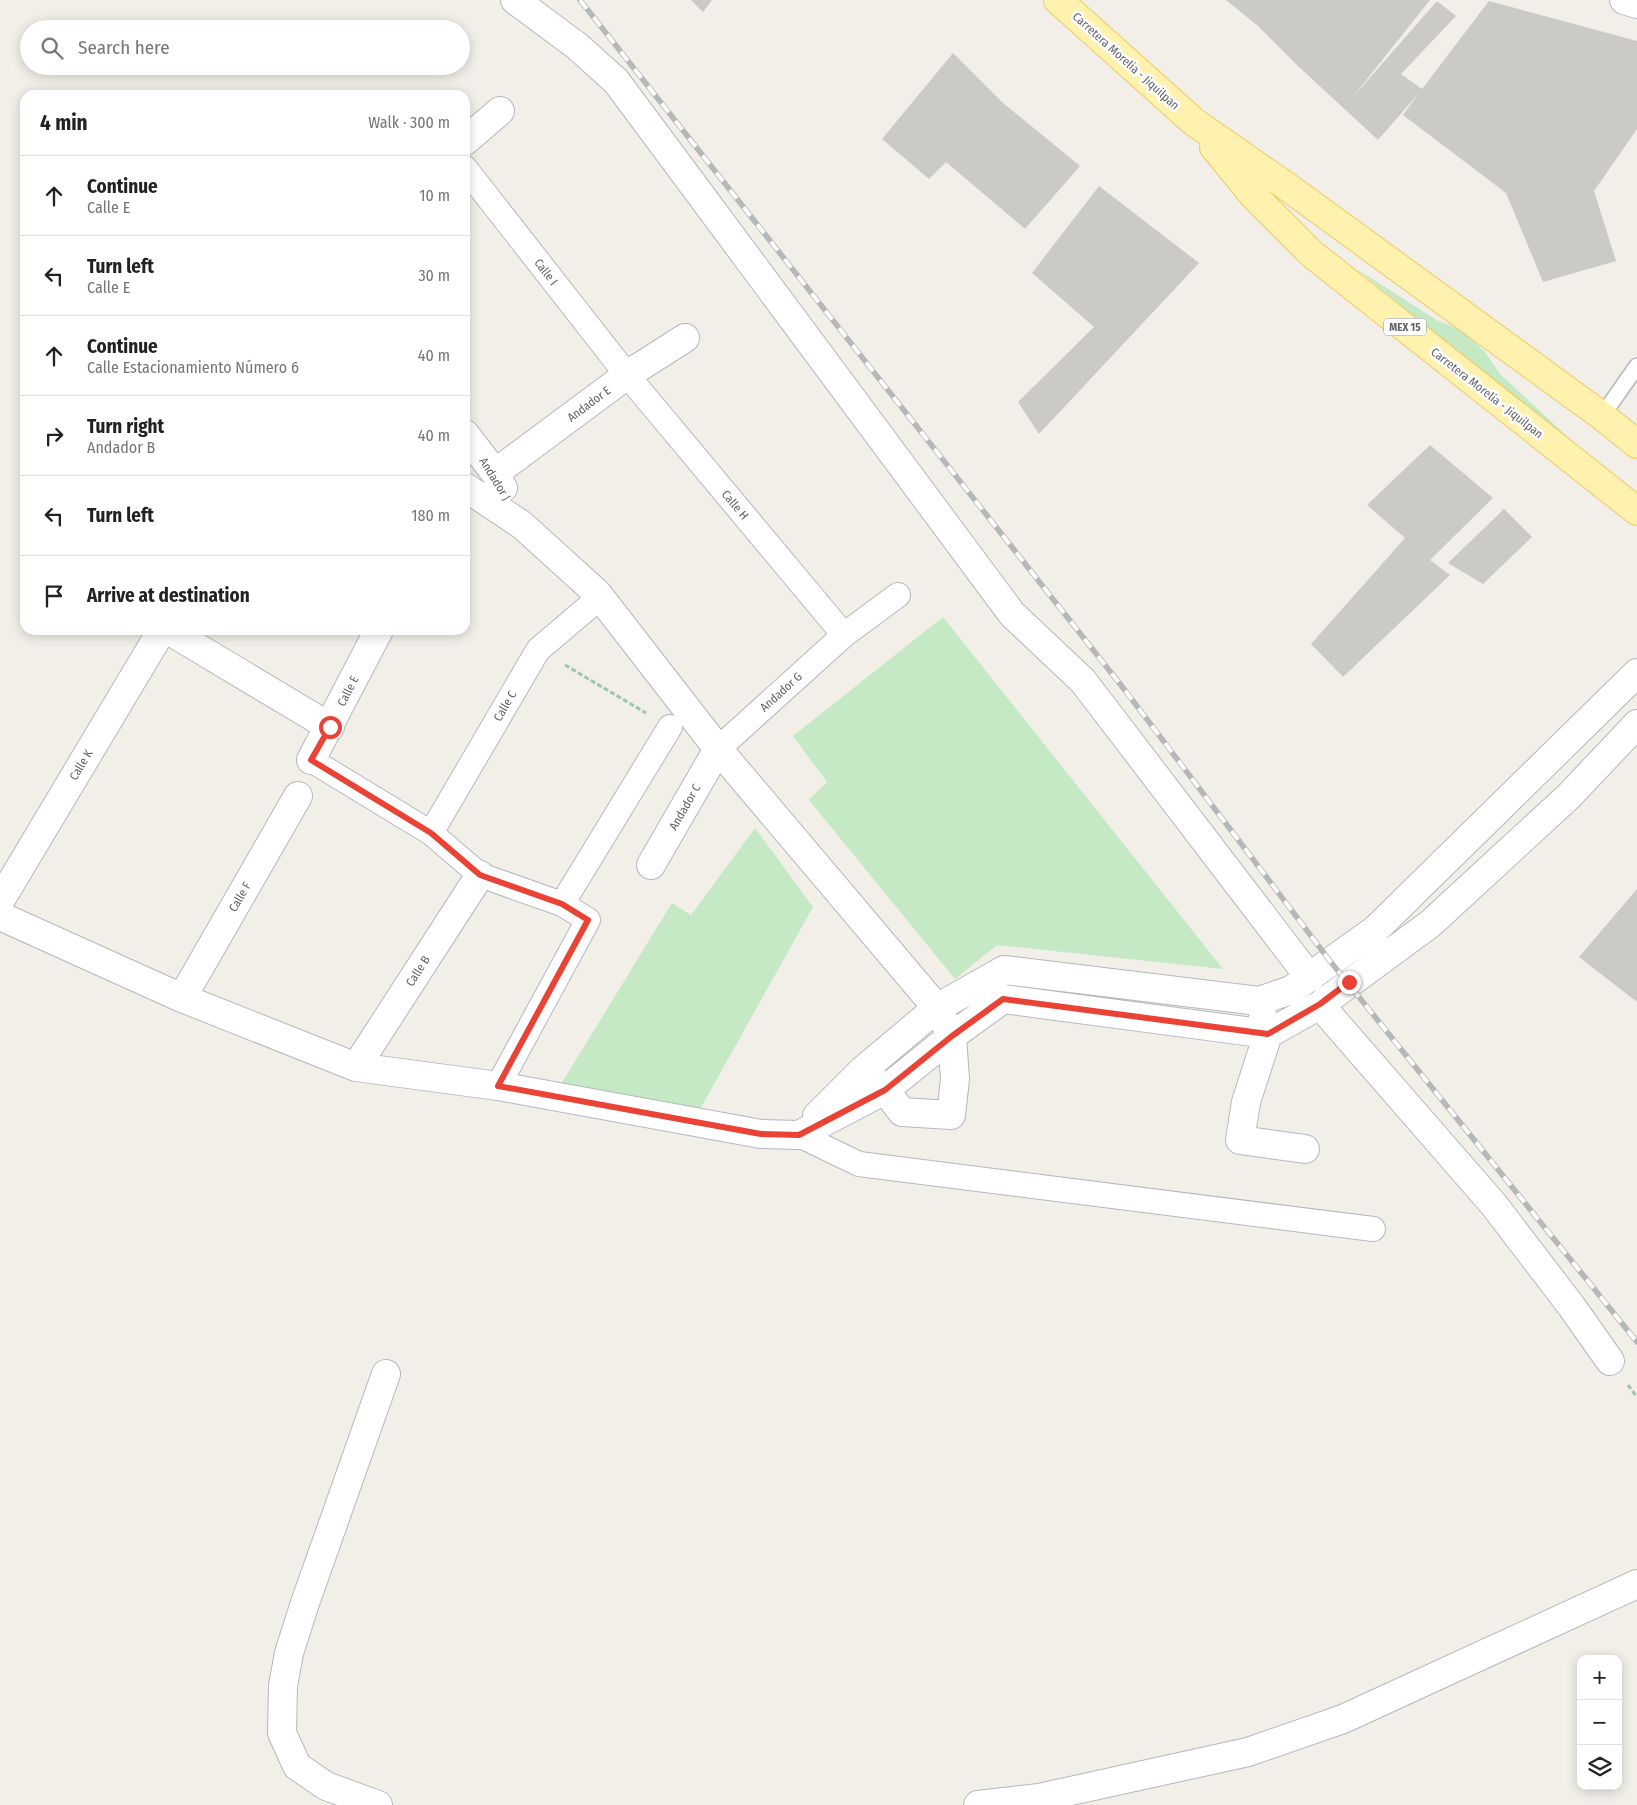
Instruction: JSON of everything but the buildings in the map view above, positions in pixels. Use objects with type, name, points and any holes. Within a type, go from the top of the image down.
[{"type":"main road","name":"Carretera Morelia - Jiquilpan","points":[[1058,0],[1194,122],[1289,188],[1602,416],[1637,444]]},
{"type":"main road","name":"Carretera Morelia - Jiquilpan","points":[[1194,122],[1254,196],[1312,254],[1637,511]]},
{"type":"main road","points":[[1602,416],[1637,456]]},
{"type":"street","points":[[515,0],[577,46],[616,80],[1012,614],[1083,681],[1310,978]]},
{"type":"street","points":[[1624,0],[1637,4]]},
{"type":"street","points":[[470,136],[500,111]]},
{"type":"street","name":"Calle I","points":[[470,174],[627,375]]},
{"type":"street","name":"Andador E","points":[[495,474],[627,375],[685,338]]},
{"type":"street","name":"Calle H","points":[[627,375],[844,634]]},
{"type":"street","name":"Andador J","points":[[470,441],[495,474],[522,525]]},
{"type":"street","points":[[470,490],[522,525],[597,593],[718,749],[937,1008],[952,1036],[955,1079],[951,1115],[902,1112],[885,1090],[863,1070]]},
{"type":"street","name":"Calle C","points":[[431,833],[538,650],[592,604],[597,593]]},
{"type":"street","name":"Andador G","points":[[718,749],[844,634],[898,595]]},
{"type":"street","name":"Calle K","points":[[0,901],[159,635]]},
{"type":"street","points":[[176,635],[330,727]]},
{"type":"street","name":"Calle E","points":[[376,635],[330,727],[311,760],[431,833],[480,875]]},
{"type":"street","points":[[799,1135],[863,1070],[937,1008],[1004,970],[1259,1002],[1291,990],[1374,930],[1637,673]]},
{"type":"street","points":[[799,1135],[885,1090],[952,1036],[1003,999],[1268,1034],[1320,1004],[1430,924],[1569,796],[1637,724]]},
{"type":"street","points":[[562,904],[670,727]]},
{"type":"street","name":"Andador C","points":[[651,865],[718,749]]},
{"type":"street","name":"Calle F","points":[[182,998],[298,796]]},
{"type":"street","points":[[480,875],[562,904],[588,920],[498,1086]]},
{"type":"street","name":"Calle B","points":[[356,1067],[480,875]]},
{"type":"street","points":[[0,916],[182,998],[356,1067],[498,1086],[761,1134],[799,1135],[859,1164],[1373,1229]]},
{"type":"street","points":[[1259,1002],[1268,1034],[1246,1102],[1240,1140],[1305,1149]]},
{"type":"street","points":[[1320,1004],[1494,1205],[1572,1307],[1610,1361]]},
{"type":"street","points":[[378,1805],[326,1786],[297,1766],[282,1732],[282,1714],[283,1686],[294,1636],[386,1374]]},
{"type":"street","points":[[978,1805],[1039,1798],[1248,1752],[1343,1719],[1637,1584]]},
{"type":"lane","points":[[1602,416],[1637,366]]},
{"type":"path","points":[[538,650],[670,727]]},
{"type":"green space","points":[[1357,269],[1438,321],[1460,329],[1485,352],[1500,374],[1637,501]]},
{"type":"green space","points":[[943,617],[1223,969],[997,945],[955,979],[809,800],[827,782],[793,736]]},
{"type":"green space","points":[[755,828],[813,907],[699,1111],[555,1094],[672,903],[691,915]]},
{"type":"railway","points":[[580,0],[1124,689],[1330,961],[1637,1342]]},
{"type":"route","points":[[330,727],[311,760],[431,833],[480,875],[562,904],[588,920],[498,1086],[761,1134],[799,1135],[885,1090],[952,1036],[1003,999],[1268,1034],[1320,1004],[1349,982]]}]
